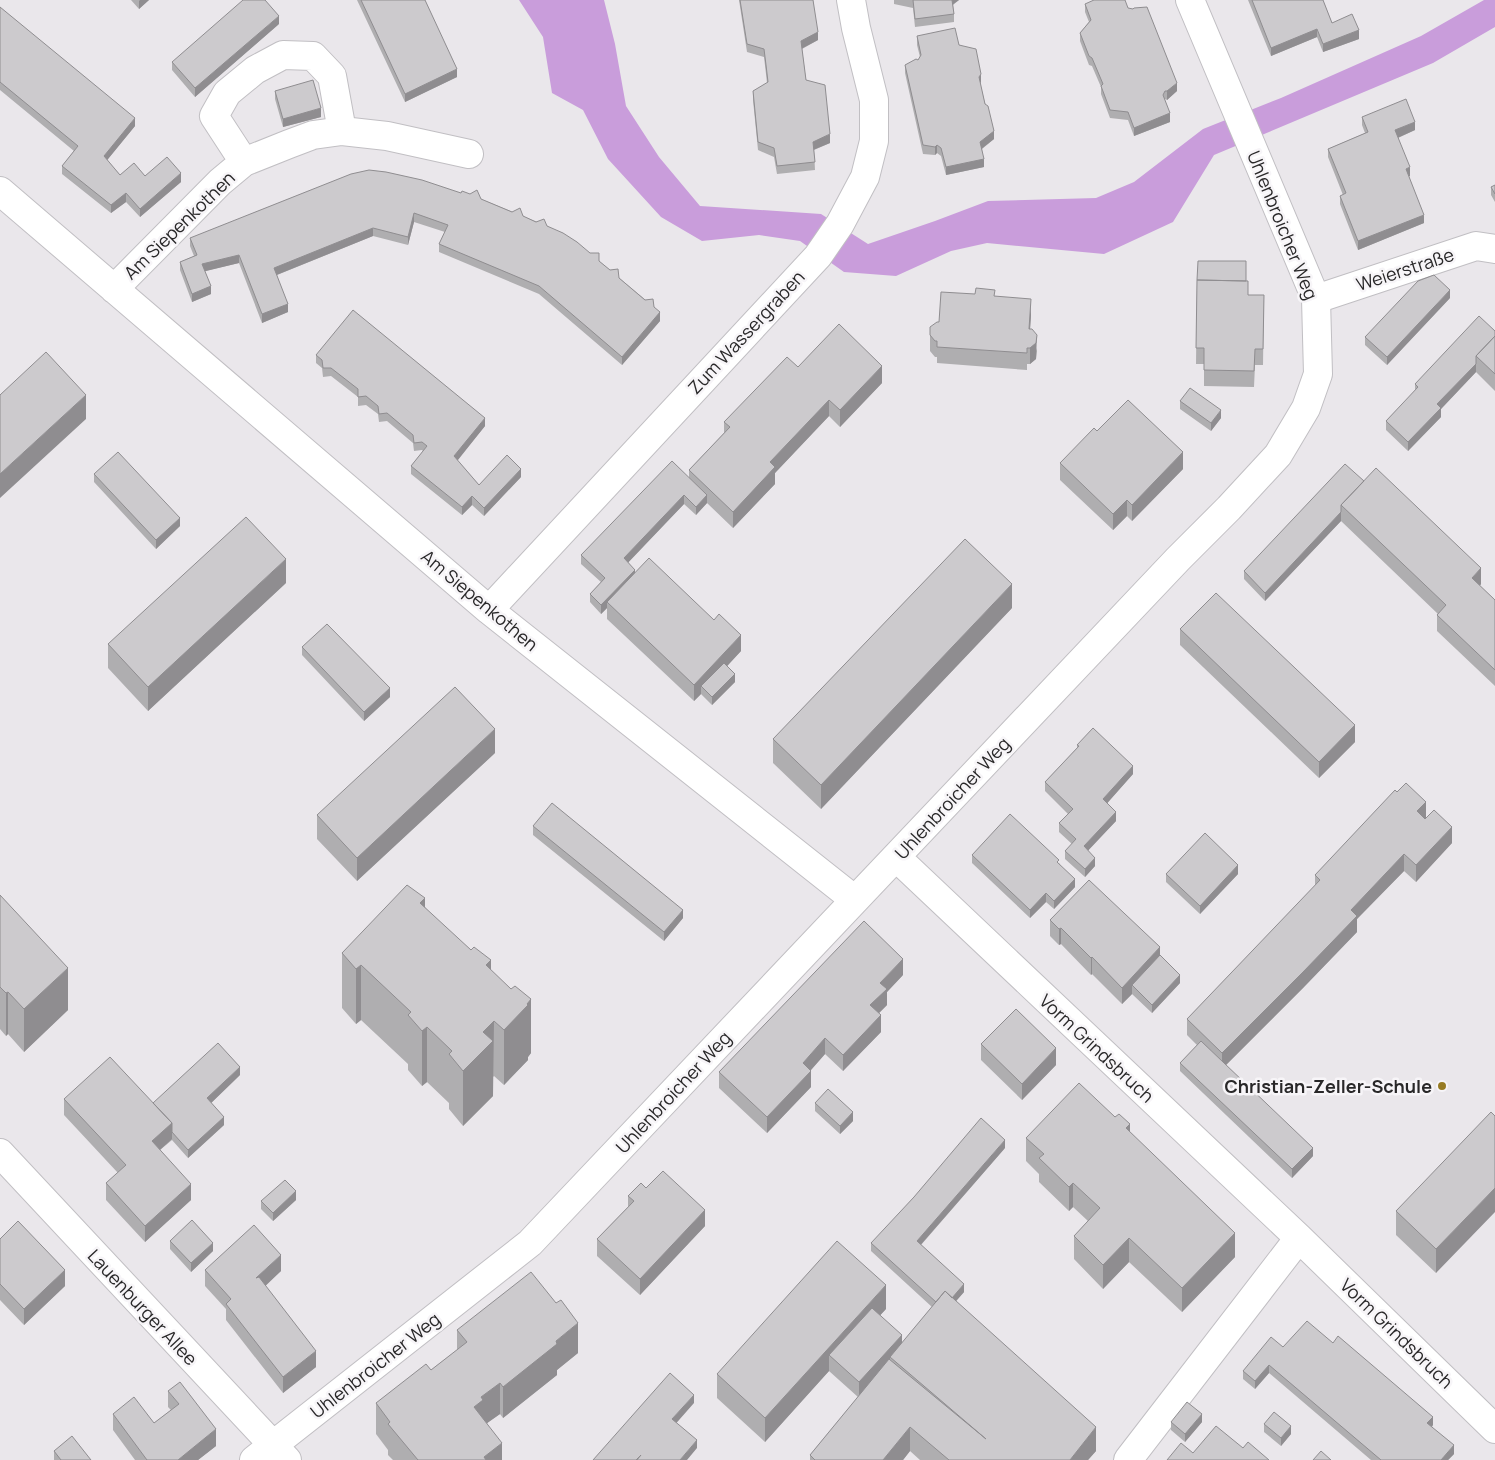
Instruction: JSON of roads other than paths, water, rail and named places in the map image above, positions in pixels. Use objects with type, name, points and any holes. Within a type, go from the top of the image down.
[{"type":"street","name":"Zum Wassergraben","points":[[489,610],[818,256],[840,224],[866,177],[874,141],[874,100],[856,28],[852,0]]},
{"type":"street","name":"Uhlenbroicher Weg","points":[[271,1455],[530,1243],[1278,455],[1306,408],[1318,374],[1316,299],[1190,0]]},
{"type":"street","name":"Am Siepenkothen","points":[[244,162],[214,116],[227,93],[255,70],[283,55],[313,56],[332,76],[342,131]]},
{"type":"street","name":"Am Siepenkothen","points":[[114,289],[220,182],[244,162],[313,135],[342,131],[387,136],[469,154]]},
{"type":"street","name":"Am Siepenkothen","points":[[0,191],[489,610],[855,900]]},
{"type":"street","name":"Weierstraße","points":[[1316,299],[1476,246],[1495,249]]},
{"type":"street","name":"Vorm Grindsbruch","points":[[896,857],[1299,1238],[1495,1429]]},
{"type":"street","name":"Lauenburger Allee","points":[[0,1153],[271,1455]]},
{"type":"street","points":[[1128,1460],[1299,1238]]},
{"type":"place","name":"Christian-Zeller-Schule","points":[[1442,1086]]}]
